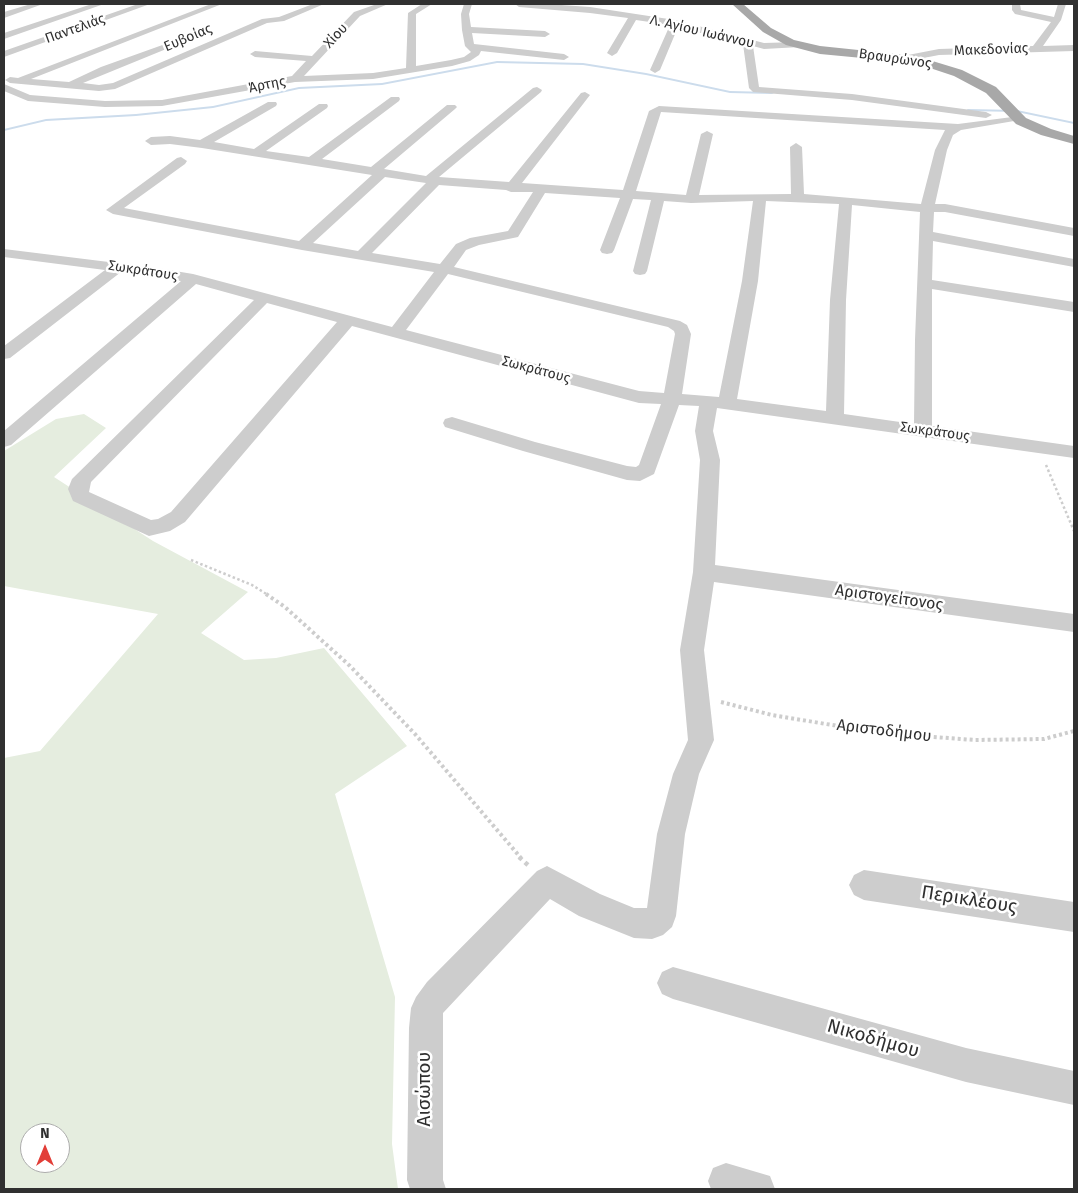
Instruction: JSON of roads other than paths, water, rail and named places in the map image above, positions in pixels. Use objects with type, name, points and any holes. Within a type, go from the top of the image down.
[{"type":"main road","name":"Βραυρώνος","points":[[737,4],[780,39],[797,45],[828,51],[908,58],[944,67],[975,80],[991,90],[1012,113],[1034,128],[1074,140]]},
{"type":"street","points":[[4,5],[9,4]]},
{"type":"street","points":[[4,15],[39,4]]},
{"type":"street","points":[[4,36],[100,4]]},
{"type":"street","name":"Παντελιάς","points":[[4,54],[146,4]]},
{"type":"street","points":[[4,87],[218,4]]},
{"type":"street","points":[[4,79],[100,88],[115,86],[264,21],[281,19],[320,4]]},
{"type":"street","name":"Χίου","points":[[295,79],[357,14],[384,4]]},
{"type":"street","points":[[411,70],[412,13],[428,4]]},
{"type":"street","points":[[468,4],[466,10],[470,46],[564,57]]},
{"type":"street","name":"Λ. Αγίου Ιωάννου","points":[[518,4],[593,7],[633,17],[675,23],[748,43],[773,47],[797,45]]},
{"type":"street","points":[[1016,4],[1018,12],[1057,20]]},
{"type":"street","points":[[1036,49],[1057,20],[1062,4]]},
{"type":"street","points":[[255,14],[272,19]]},
{"type":"street","points":[[612,53],[633,17]]},
{"type":"street","points":[[31,56],[124,22]]},
{"type":"street","points":[[655,70],[675,23]]},
{"type":"street","points":[[467,30],[545,34]]},
{"type":"street","name":"Ευβοίας","points":[[70,85],[106,69],[152,54],[178,42]]},
{"type":"street","points":[[748,43],[754,88],[757,90],[852,97],[1012,113]]},
{"type":"street","name":"Άρτης","points":[[4,87],[28,98],[83,102],[162,103],[295,79],[372,76],[411,70],[467,59],[474,56],[476,53],[475,48]]},
{"type":"street","name":"Μακεδονίας","points":[[908,58],[939,52],[1074,48]]},
{"type":"street","points":[[255,54],[316,58]]},
{"type":"street","points":[[18,92],[30,82]]},
{"type":"street","points":[[361,256],[432,181],[537,90]]},
{"type":"street","points":[[512,188],[585,95]]},
{"type":"street","points":[[311,162],[395,99]]},
{"type":"street","points":[[202,144],[272,104]]},
{"type":"street","points":[[255,153],[323,106]]},
{"type":"street","points":[[302,246],[377,173],[451,108]]},
{"type":"street","points":[[606,250],[628,195],[655,110],[958,127],[1012,113]]},
{"type":"street","points":[[923,430],[927,208],[941,150],[948,134],[958,127]]},
{"type":"street","points":[[691,199],[707,134]]},
{"type":"street","points":[[150,141],[170,140],[202,144],[432,181],[691,199],[760,197],[846,200],[945,208],[1074,232]]},
{"type":"street","points":[[796,147],[798,198]]},
{"type":"street","points":[[181,162],[113,210],[302,246],[445,269],[674,324],[681,328],[683,334],[672,399],[647,469],[640,474],[627,474],[452,423]]},
{"type":"street","points":[[395,333],[461,247],[467,243],[512,234],[517,230],[540,190]]},
{"type":"street","points":[[640,271],[658,197]]},
{"type":"street","points":[[704,572],[710,460],[704,431],[718,402],[750,281],[760,197]]},
{"type":"street","points":[[835,418],[838,300],[846,200]]},
{"type":"street","points":[[926,235],[1074,263]]},
{"type":"street","name":"Σωκράτους","points":[[4,253],[157,272],[193,279],[638,397],[718,402],[1074,452]]},
{"type":"street","points":[[4,354],[118,267]]},
{"type":"street","points":[[4,441],[193,279]]},
{"type":"street","points":[[925,283],[1074,307]]},
{"type":"street","points":[[263,299],[242,322],[82,479],[78,488],[80,496],[149,528],[163,526],[178,518],[348,320]]},
{"type":"street","name":"Αριστογείτονος","points":[[704,572],[1074,623]]},
{"type":"street","name":"Αισώπου","points":[[428,1189],[426,1180],[425,1028],[427,1008],[438,993],[547,880],[590,905],[634,923],[652,924],[661,916],[670,834],[686,774],[701,740],[692,650],[704,572]]},
{"type":"street","name":"Περικλέους","points":[[864,884],[1074,917]]},
{"type":"street","name":"Νικοδήμου","points":[[673,983],[966,1065],[1074,1088]]},
{"type":"waterway","points":[[4,130],[46,120],[136,115],[213,107],[299,88],[382,84],[497,62],[583,64],[646,74],[730,92],[772,93]]},
{"type":"waterway","points":[[968,110],[1017,111],[1074,123]]}]
